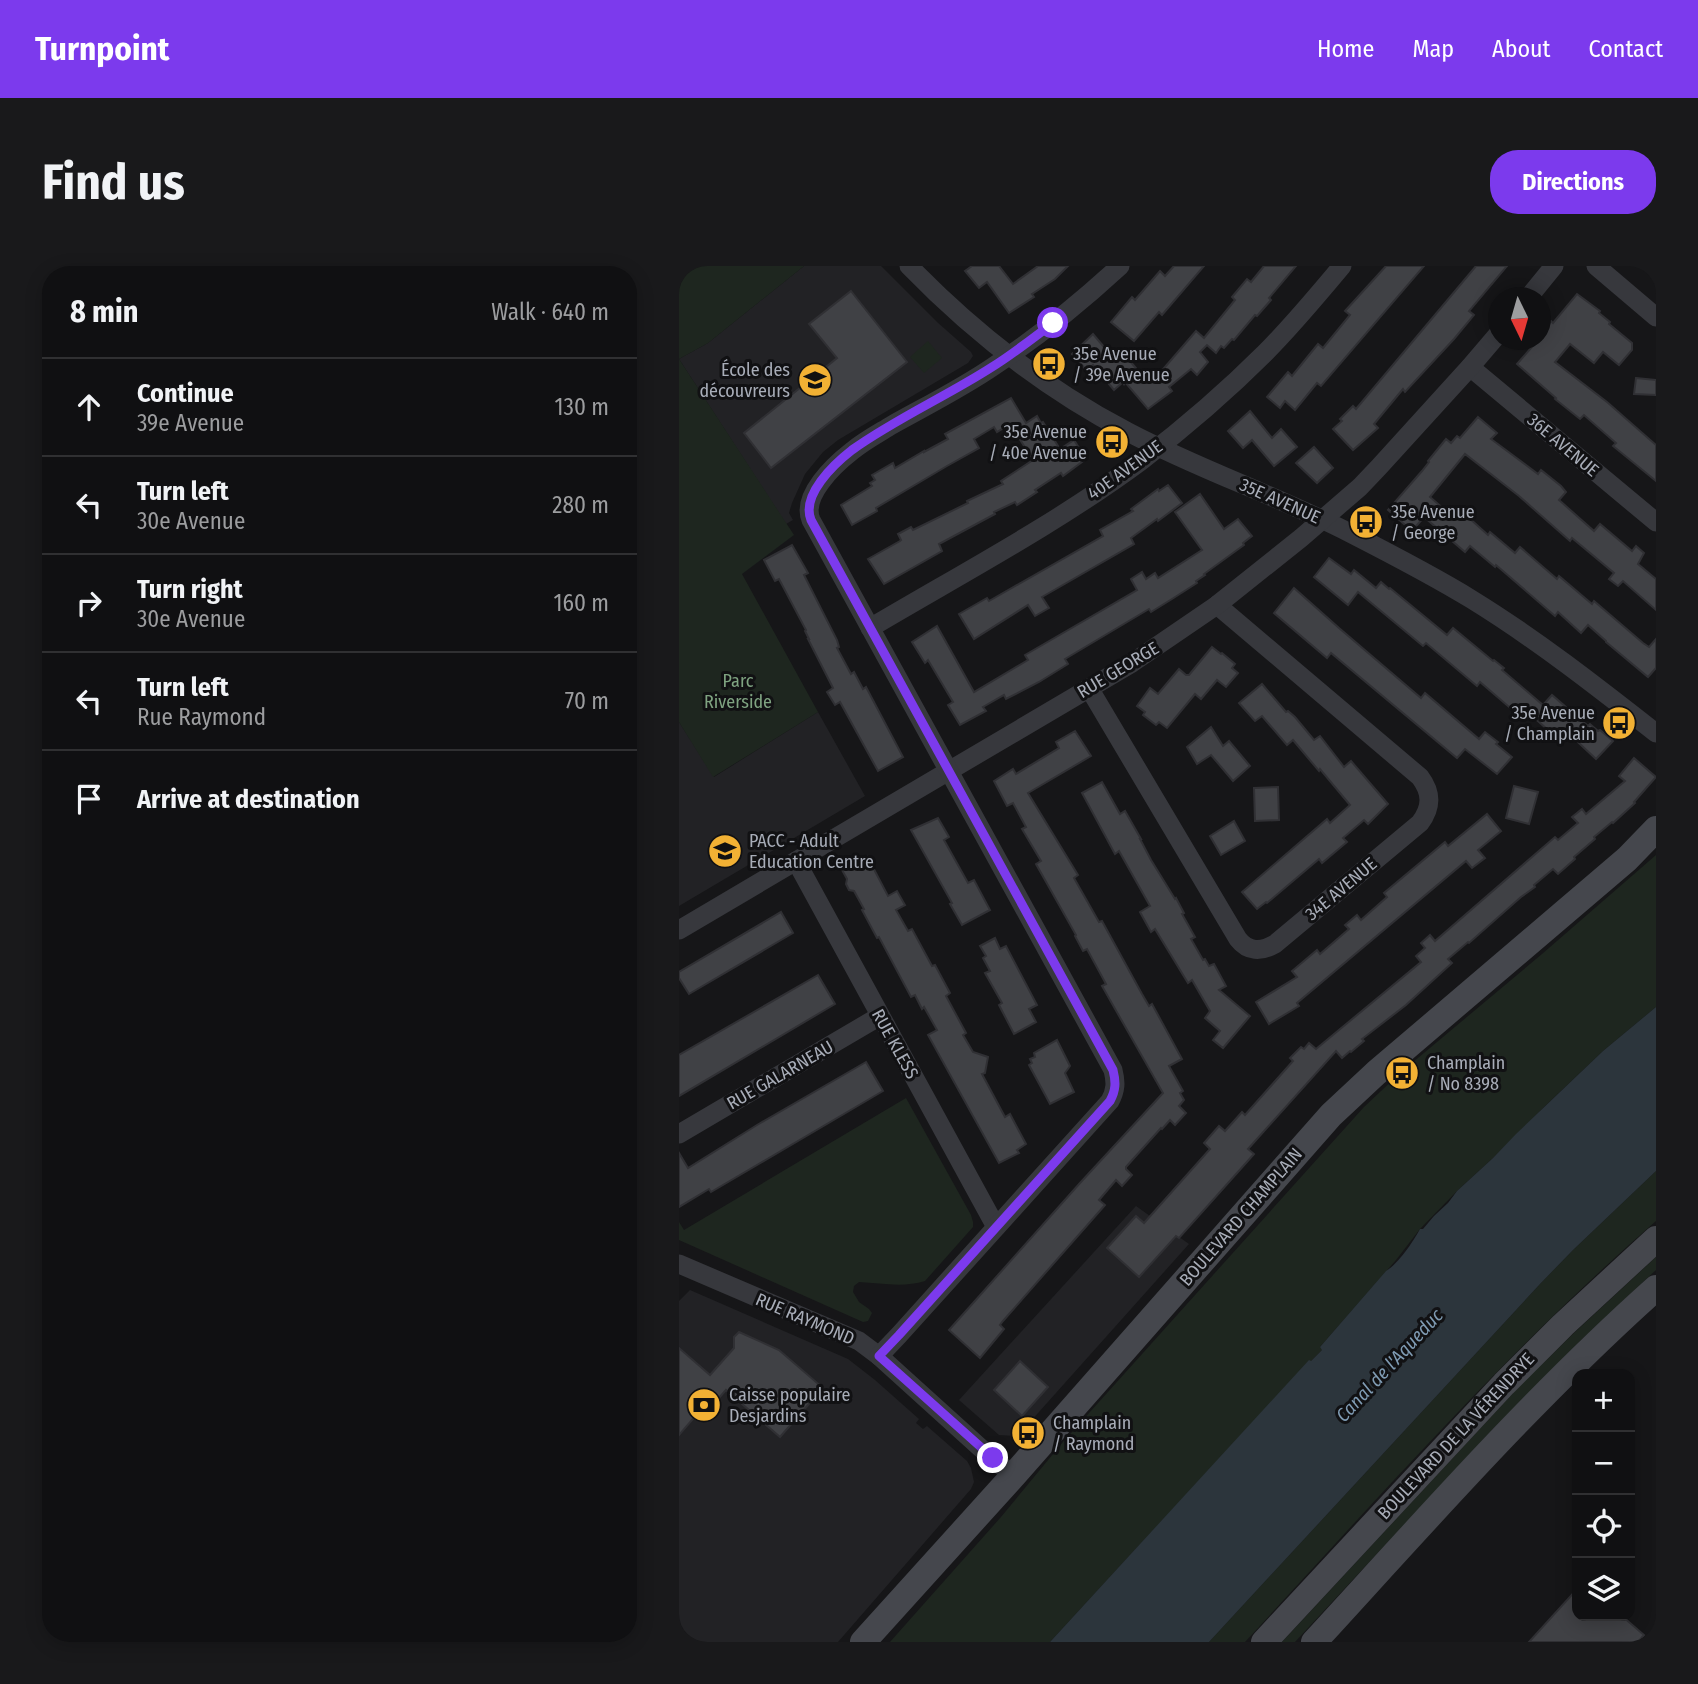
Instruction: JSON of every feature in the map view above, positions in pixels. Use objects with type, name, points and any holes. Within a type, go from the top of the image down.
[{"type":"main road","name":"BOULEVARD CHAMPLAIN","points":[[863,1642],[1331,1115],[1375,1073],[1627,859],[1656,829]]},
{"type":"main road","name":"BOULEVARD DE LA VÉRENDRYE","points":[[1264,1642],[1504,1384],[1656,1239]]},
{"type":"main road","name":"BOULEVARD DE LA VÉRENDRYE","points":[[1314,1642],[1568,1370],[1656,1288]]},
{"type":"street","name":"35E AVENUE","points":[[909,266],[960,316],[1008,356],[1097,415],[1158,447],[1297,506],[1424,572],[1473,600],[1579,673],[1656,733]]},
{"type":"street","points":[[879,1356],[1110,1101],[1115,1079],[1113,1070],[811,520],[808,509],[821,482],[851,451],[993,367],[1053,323],[1121,266]]},
{"type":"street","name":"40E AVENUE","points":[[870,628],[1067,511],[1158,447],[1265,353],[1342,266]]},
{"type":"street","points":[[1537,287],[1554,266]]},
{"type":"street","points":[[1596,266],[1656,317]]},
{"type":"street","name":"RUE GEORGE","points":[[679,930],[1089,688],[1217,606],[1323,519],[1379,467],[1488,346]]},
{"type":"street","name":"36E AVENUE","points":[[1470,368],[1656,522]]},
{"type":"street","name":"34E AVENUE","points":[[1089,688],[1237,939],[1254,950],[1275,944],[1420,823],[1429,808],[1429,791],[1420,777],[1217,606]]},
{"type":"street","name":"RUE KLESS","points":[[796,861],[996,1227]]},
{"type":"street","name":"RUE GALARNEAU","points":[[679,1134],[880,1016]]},
{"type":"street","name":"RUE RAYMOND","points":[[679,1264],[859,1341],[1014,1475]]},
{"type":"shaded area","name":"École des découvreurs","points":[[804,266],[881,266],[973,356],[968,363],[838,440],[823,452],[805,474],[789,513],[793,520],[786,524],[679,359],[708,343]]},
{"type":"shaded area","name":"PACC - Adult Education Centre","points":[[818,712],[865,796],[679,906],[679,722],[714,777]]},
{"type":"shaded area","points":[[1136,1206],[1189,1244],[1022,1431],[1015,1436],[999,1435],[959,1400]]},
{"type":"shaded area","points":[[690,1290],[848,1359],[919,1419],[916,1423],[923,1429],[927,1426],[967,1461],[971,1468],[974,1482],[971,1489],[838,1642],[679,1642],[679,1301]]},
{"type":"green space","points":[[679,266],[804,266],[708,343],[679,359]]},
{"type":"green space","points":[[928,341],[942,358],[924,373],[910,357]]},
{"type":"green space","name":"Parc Riverside","points":[[679,359],[794,535],[742,574],[818,712],[713,777],[679,722]]},
{"type":"green space","points":[[1656,855],[1656,1007],[1603,1051],[1420,1229],[1320,1347],[1323,1349],[1050,1642],[890,1642],[1001,1517],[1063,1442],[1364,1107],[1397,1076],[1399,1079],[1414,1067],[1412,1063]]},
{"type":"green space","points":[[906,1098],[971,1215],[973,1227],[925,1281],[900,1285],[859,1282],[854,1286],[853,1292],[859,1302],[872,1313],[868,1321],[863,1322],[679,1240],[679,1222],[684,1230]]},
{"type":"green space","points":[[1656,1171],[1656,1221],[1601,1270],[1496,1373],[1245,1642],[1209,1642],[1540,1284]]},
{"type":"green space","points":[[1656,1257],[1656,1270],[1581,1340],[1491,1431],[1295,1642],[1282,1642],[1516,1390]]},
{"type":"water","name":"Canal de l'Aqueduc","points":[[1656,1007],[1656,1171],[1540,1284],[1209,1642],[1050,1642],[1309,1360],[1322,1350],[1320,1347],[1400,1258],[1420,1229],[1603,1051]]},
{"type":"building","points":[[972,266],[999,266],[1013,284],[1038,266],[1068,266],[1055,279],[1032,294],[1034,297],[1009,313],[987,282],[979,288],[965,271]]},
{"type":"building","points":[[1174,266],[1204,266],[1162,315],[1159,312],[1134,341],[1111,322],[1132,297],[1135,300],[1160,271],[1165,276]]},
{"type":"building","points":[[1264,266],[1296,266],[1269,298],[1271,300],[1234,340],[1224,348],[1221,346],[1216,353],[1207,345],[1200,352],[1208,362],[1197,375],[1191,369],[1169,387],[1172,391],[1148,409],[1125,382],[1114,390],[1093,365],[1087,371],[1072,354],[1093,334],[1115,360],[1123,353],[1147,381],[1157,372],[1159,374],[1196,331],[1204,338],[1235,300],[1232,297],[1247,279],[1251,282]]},
{"type":"building","points":[[1386,266],[1424,266],[1321,386],[1317,383],[1295,410],[1285,401],[1280,408],[1267,397],[1288,372],[1292,376],[1318,344],[1323,348],[1350,315],[1345,311]]},
{"type":"building","points":[[1476,266],[1507,266],[1469,311],[1474,315],[1454,339],[1405,392],[1403,389],[1374,424],[1378,428],[1353,450],[1333,429],[1353,406],[1356,409]]},
{"type":"building","points":[[851,291],[907,362],[771,468],[744,433],[837,358],[809,324]]},
{"type":"building","points":[[1577,294],[1600,311],[1609,324],[1632,343],[1632,350],[1619,365],[1603,352],[1594,363],[1570,344],[1555,362],[1607,402],[1656,445],[1656,481],[1613,446],[1616,443],[1584,415],[1580,419],[1517,364],[1529,350],[1551,350],[1551,321],[1553,323]]},
{"type":"building","points":[[1636,378],[1656,380],[1656,395],[1634,394]]},
{"type":"building","points":[[1011,398],[1026,423],[1037,416],[1060,449],[1074,440],[1086,459],[1063,476],[1061,473],[1035,490],[1037,492],[1017,505],[1015,502],[994,512],[995,514],[939,544],[942,551],[884,584],[868,559],[900,541],[898,534],[911,527],[913,530],[1003,484],[1001,481],[1033,460],[1010,424],[997,432],[994,427],[974,439],[979,448],[852,525],[841,505],[872,486],[870,483],[875,480],[872,475],[893,463],[895,468],[948,439],[945,434]]},
{"type":"building","points":[[1250,411],[1272,438],[1281,429],[1297,447],[1274,466],[1252,440],[1243,448],[1228,431]]},
{"type":"building","points":[[1478,417],[1497,433],[1491,439],[1538,474],[1541,470],[1561,486],[1566,492],[1559,500],[1594,531],[1600,524],[1632,551],[1636,546],[1644,553],[1638,564],[1656,579],[1656,610],[1623,581],[1618,586],[1609,579],[1614,573],[1572,538],[1570,541],[1519,496],[1465,454],[1430,497],[1452,516],[1458,508],[1488,535],[1490,532],[1515,553],[1520,547],[1557,579],[1559,576],[1592,604],[1594,601],[1649,647],[1656,639],[1656,668],[1648,677],[1588,625],[1581,633],[1558,612],[1555,616],[1470,546],[1465,552],[1424,517],[1412,531],[1388,510],[1446,439],[1451,443],[1457,436],[1460,438]]},
{"type":"building","points":[[1314,447],[1333,468],[1317,483],[1296,463]]},
{"type":"building","points":[[1168,485],[1182,503],[1131,538],[1134,544],[1042,597],[1049,608],[1035,616],[1028,605],[974,639],[959,614],[987,598],[989,601],[1103,536],[1100,530],[1133,511],[1131,509]]},
{"type":"building","points":[[1200,494],[1224,529],[1238,519],[1252,536],[1244,545],[1204,574],[1197,583],[1172,599],[1151,612],[1149,609],[1065,659],[1068,664],[1039,682],[1006,699],[1004,695],[983,707],[986,711],[960,725],[948,705],[953,702],[928,660],[925,663],[912,642],[937,626],[974,692],[1028,660],[1025,655],[1137,590],[1131,579],[1142,572],[1146,579],[1155,573],[1158,578],[1202,550],[1175,512]]},
{"type":"building","points":[[792,545],[808,573],[804,575],[837,640],[837,648],[851,674],[854,672],[863,689],[866,687],[903,757],[878,771],[840,702],[835,705],[827,692],[833,688],[806,630],[779,579],[775,581],[764,560]]},
{"type":"building","points":[[1329,558],[1351,574],[1354,570],[1376,588],[1381,582],[1447,635],[1453,628],[1504,668],[1502,670],[1543,705],[1552,695],[1588,726],[1590,724],[1600,730],[1613,741],[1596,759],[1566,731],[1559,740],[1529,713],[1523,719],[1480,682],[1477,686],[1426,643],[1423,646],[1358,592],[1348,605],[1314,577]]},
{"type":"building","points":[[1294,588],[1421,698],[1425,693],[1479,739],[1485,732],[1512,757],[1497,774],[1465,749],[1457,758],[1331,653],[1327,658],[1274,613]]},
{"type":"building","points":[[1212,647],[1235,664],[1232,668],[1238,673],[1226,687],[1217,680],[1201,699],[1195,694],[1167,728],[1159,722],[1156,725],[1143,715],[1145,712],[1137,706],[1150,688],[1158,694],[1179,669],[1189,675]]},
{"type":"building","points":[[1262,684],[1314,740],[1320,736],[1344,767],[1351,761],[1388,804],[1368,824],[1364,820],[1343,838],[1347,842],[1322,863],[1319,859],[1257,909],[1242,892],[1327,819],[1330,823],[1350,805],[1293,740],[1287,745],[1262,716],[1255,721],[1239,703]]},
{"type":"building","points":[[1211,727],[1223,746],[1229,741],[1250,766],[1233,781],[1211,755],[1197,764],[1187,747]]},
{"type":"building","points":[[1075,731],[1091,756],[1028,793],[1078,875],[1074,878],[1099,922],[1102,921],[1182,1059],[1169,1066],[1183,1091],[1180,1093],[1184,1100],[1179,1106],[1186,1113],[1175,1125],[1170,1120],[1161,1128],[1126,1167],[1132,1175],[1122,1186],[1116,1180],[1099,1200],[1105,1205],[1003,1321],[1000,1325],[1004,1329],[980,1358],[949,1330],[1163,1093],[1102,986],[1106,984],[1087,949],[1083,951],[1036,864],[1041,861],[1022,829],[1026,827],[1013,803],[1007,806],[994,781],[1013,769],[1016,774],[1059,748],[1056,742]]},
{"type":"building","points":[[1634,758],[1656,777],[1635,803],[1594,837],[1595,839],[1558,874],[1553,869],[1448,959],[1452,963],[1406,1005],[1362,1039],[1364,1041],[1351,1052],[1342,1058],[1336,1051],[1248,1149],[1254,1154],[1179,1238],[1176,1236],[1139,1277],[1107,1248],[1136,1216],[1144,1223],[1210,1149],[1204,1143],[1219,1126],[1225,1131],[1242,1112],[1245,1115],[1293,1061],[1290,1058],[1301,1047],[1304,1049],[1309,1043],[1316,1049],[1421,962],[1416,956],[1425,948],[1421,943],[1430,935],[1435,941],[1555,837],[1558,840],[1578,823],[1572,817],[1582,809],[1586,814],[1625,781],[1619,776]]},
{"type":"building","points":[[1102,782],[1120,814],[1125,811],[1151,860],[1176,898],[1195,937],[1191,939],[1203,960],[1205,959],[1209,966],[1214,964],[1226,986],[1219,990],[1250,1016],[1223,1048],[1213,1040],[1220,1031],[1205,1018],[1210,1011],[1192,980],[1188,983],[1155,929],[1151,932],[1140,912],[1150,906],[1119,851],[1115,854],[1082,793]]},
{"type":"building","points":[[1514,786],[1538,792],[1529,824],[1506,818]]},
{"type":"building","points":[[1278,787],[1279,820],[1255,821],[1254,788]]},
{"type":"building","points":[[1487,814],[1501,831],[1478,850],[1485,858],[1472,868],[1466,861],[1297,1003],[1299,1006],[1269,1024],[1256,1002],[1297,977],[1292,971],[1317,950],[1320,954],[1349,929],[1345,925],[1357,915],[1361,920],[1387,897],[1384,893],[1445,842],[1448,846]]},
{"type":"building","points":[[938,818],[949,837],[944,840],[968,883],[974,880],[990,910],[962,925],[911,830]]},
{"type":"building","points":[[1234,821],[1245,841],[1221,855],[1210,836]]},
{"type":"building","points":[[867,856],[888,896],[897,891],[905,905],[896,910],[908,931],[912,929],[932,966],[935,965],[950,993],[946,996],[973,1052],[988,1057],[985,1073],[982,1074],[1005,1117],[1010,1114],[1026,1144],[1017,1150],[1019,1153],[999,1163],[928,1035],[937,1030],[915,995],[911,997],[854,891],[849,890],[846,884],[847,879],[842,870]]},
{"type":"building","points":[[781,912],[793,933],[689,994],[679,978],[679,972]]},
{"type":"building","points":[[995,938],[1000,949],[1006,946],[1037,1005],[1029,1009],[1036,1022],[1014,1034],[999,1005],[1002,1003],[985,973],[990,971],[980,946]]},
{"type":"building","points":[[818,975],[835,1004],[679,1096],[679,1055]]},
{"type":"building","points":[[1057,1040],[1070,1066],[1065,1073],[1074,1092],[1050,1104],[1029,1065],[1032,1063],[1030,1059],[1035,1057],[1034,1053]]},
{"type":"building","points":[[866,1062],[883,1091],[711,1192],[709,1189],[679,1207],[679,1153],[688,1168]]},
{"type":"building","points":[[739,1332],[779,1350],[823,1388],[780,1437],[726,1390],[702,1417],[698,1413],[679,1435],[679,1348],[710,1375],[734,1348],[734,1337]]},
{"type":"building","points":[[1020,1361],[1048,1387],[1022,1416],[994,1390]]},
{"type":"building","points":[[1572,1595],[1572,1621],[1628,1621],[1644,1635],[1638,1642],[1529,1642]]},
{"type":"place","name":"35e Avenue / 39e Avenue","points":[[1049,364]]},
{"type":"place","name":"École des découvreurs","points":[[815,380]]},
{"type":"place","name":"35e Avenue / 40e Avenue","points":[[1112,442]]},
{"type":"place","name":"35e Avenue / George","points":[[1366,522]]},
{"type":"place","name":"35e Avenue / Champlain","points":[[1619,723]]},
{"type":"place","name":"PACC - Adult Education Centre","points":[[725,851]]},
{"type":"place","name":"Champlain / No 8398","points":[[1402,1073]]},
{"type":"place","name":"Caisse populaire Desjardins","points":[[704,1405]]},
{"type":"place","name":"Champlain / Raymond","points":[[1028,1433]]},
{"type":"route","points":[[993,1458],[879,1356],[1110,1101],[1114,1094],[1115,1079],[1113,1070],[811,520],[808,509],[821,482],[851,451],[993,367],[1053,323]]}]
